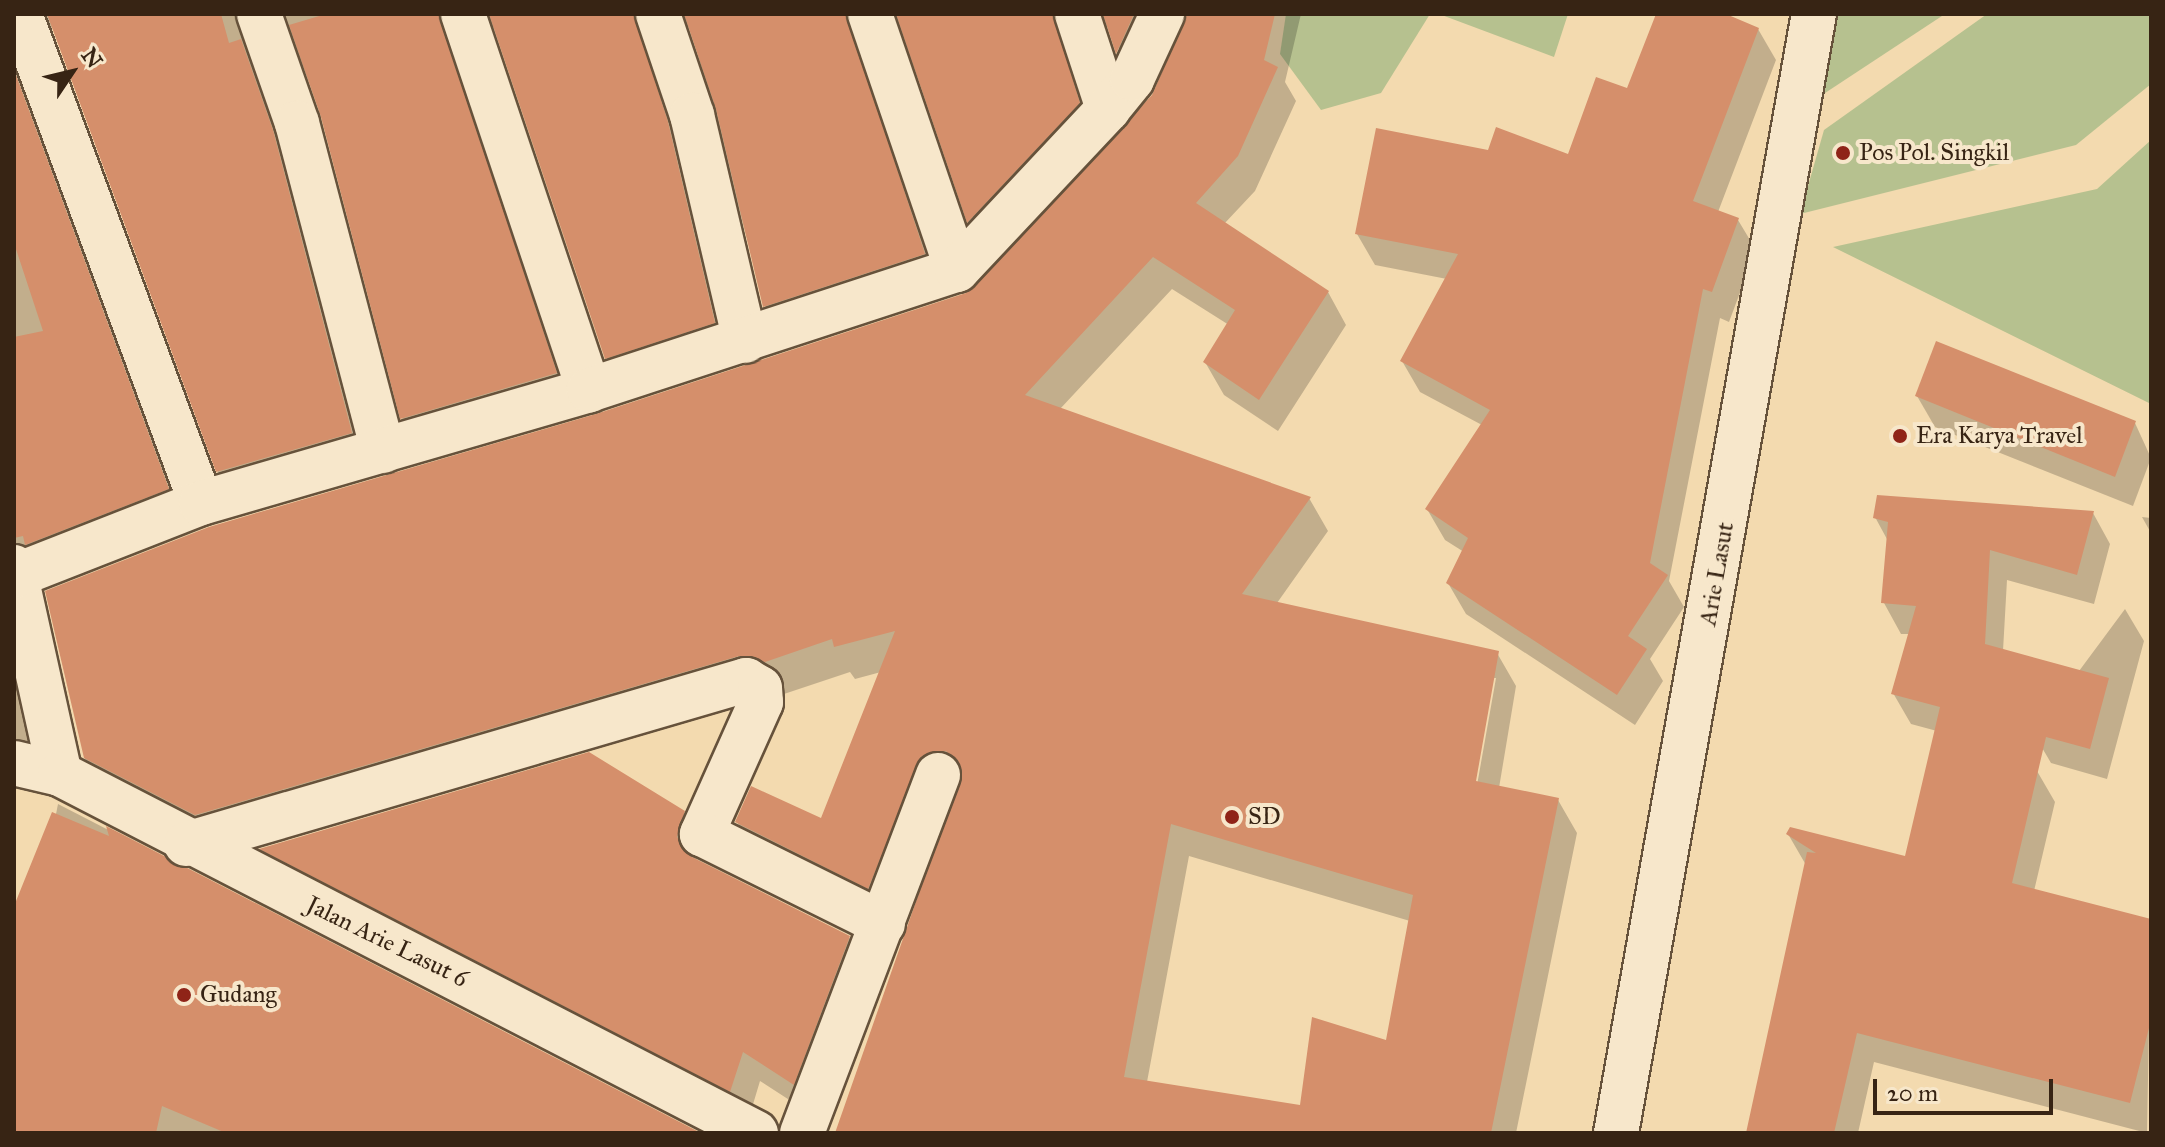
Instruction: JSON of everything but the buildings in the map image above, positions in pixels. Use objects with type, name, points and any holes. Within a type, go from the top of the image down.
[{"type":"street","points":[[20,14],[201,503]]},
{"type":"street","points":[[259,14],[297,123],[383,451]]},
{"type":"street","points":[[463,14],[589,390]]},
{"type":"street","points":[[658,14],[692,115],[745,341]]},
{"type":"street","points":[[870,14],[957,270]]},
{"type":"street","points":[[1077,14],[1108,109]]},
{"type":"street","points":[[60,774],[15,571],[201,503],[589,390],[957,270],[1108,109],[1144,57],[1162,14]]},
{"type":"street","name":"Arie Lasut","points":[[1616,1133],[1814,14]]},
{"type":"street","points":[[186,844],[746,680],[760,688],[761,702],[702,834],[883,924]]},
{"type":"street","name":"Jalan Arie Lasut 6","points":[[14,763],[60,774],[186,844],[756,1133]]},
{"type":"street","points":[[802,1133],[938,775]]},
{"type":"green space","points":[[1286,14],[1430,14],[1381,93],[1321,110],[1280,54]]},
{"type":"green space","points":[[1439,14],[1568,14],[1554,57]]},
{"type":"green space","points":[[1837,14],[1945,14],[1822,95]]},
{"type":"green space","points":[[1987,14],[2151,14],[2151,84],[2076,145],[1800,214],[1824,130]]},
{"type":"green space","points":[[2151,140],[2151,404],[1833,247],[2097,189]]},
{"type":"place","name":"Pos Pol. Singkil","points":[[1843,153]]},
{"type":"place","name":"Era Karya Travel","points":[[1900,436]]},
{"type":"place","name":"SD","points":[[1232,817]]},
{"type":"place","name":"Gudang","points":[[184,995]]}]
